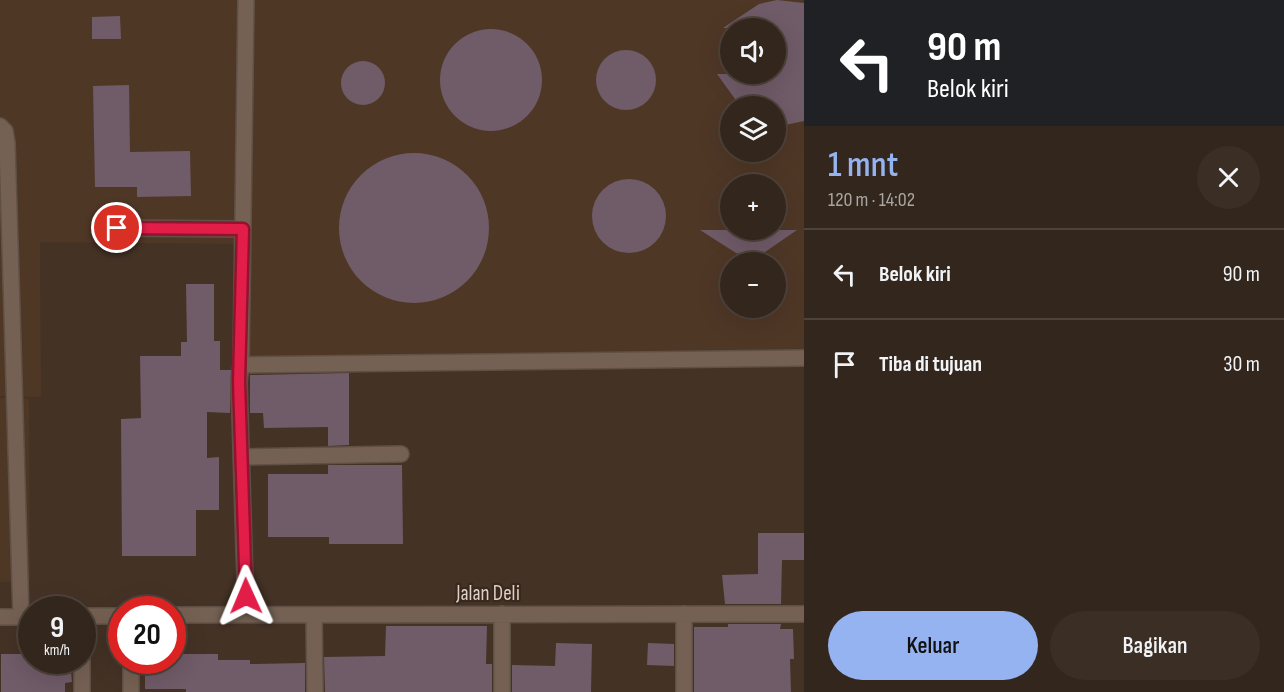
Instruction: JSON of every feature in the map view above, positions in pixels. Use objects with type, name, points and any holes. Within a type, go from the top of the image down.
[{"type":"street","points":[[246,0],[239,382],[246,615]]},
{"type":"street","points":[[0,126],[5,131],[8,143],[7,376],[24,596]]},
{"type":"street","points":[[117,228],[243,229]]},
{"type":"street","points":[[241,365],[804,358]]},
{"type":"street","points":[[242,457],[401,454]]},
{"type":"street","points":[[502,614],[502,692]]},
{"type":"street","points":[[684,614],[684,692]]},
{"type":"street","name":"Jalan Deli","points":[[186,615],[804,614]]},
{"type":"street","points":[[314,615],[315,692]]},
{"type":"street","points":[[0,617],[18,617]]},
{"type":"street","points":[[82,674],[82,692]]},
{"type":"street","points":[[131,674],[131,692]]},
{"type":"shaded area","points":[[0,0],[804,0],[804,366],[245,370],[240,244],[40,242],[41,397],[0,396]]},
{"type":"shaded area","points":[[0,398],[29,399],[30,580],[0,582]]},
{"type":"building","points":[[777,0],[804,3],[804,121],[786,125],[786,96],[733,96],[724,84],[786,84],[786,18],[738,18],[759,4]]},
{"type":"building","points":[[120,16],[121,39],[92,39],[92,17]]},
{"type":"building","points":[[491,29],[511,33],[527,44],[538,60],[542,80],[538,100],[527,116],[511,127],[491,131],[471,127],[455,116],[444,100],[440,80],[444,60],[455,44],[471,33]]},
{"type":"building","points":[[626,50],[643,55],[651,63],[656,80],[651,97],[643,105],[626,110],[609,105],[601,97],[596,80],[601,63],[609,55]]},
{"type":"building","points":[[363,61],[378,68],[385,83],[378,98],[363,105],[348,98],[341,83],[348,68]]},
{"type":"building","points":[[129,85],[130,152],[190,151],[191,196],[137,197],[137,187],[95,187],[93,86]]},
{"type":"building","points":[[414,153],[443,159],[467,175],[483,199],[489,228],[483,257],[467,281],[443,297],[414,303],[385,297],[361,281],[345,257],[339,228],[345,199],[361,175],[385,159]]},
{"type":"building","points":[[629,179],[650,185],[660,195],[666,216],[660,237],[650,247],[629,253],[608,247],[598,237],[592,216],[598,195],[608,185]]},
{"type":"building","points":[[700,230],[720,230],[720,240],[782,240],[765,252],[734,252]]},
{"type":"building","points":[[786,230],[797,230],[786,238]]},
{"type":"building","points":[[186,284],[214,284],[214,341],[220,341],[220,370],[231,370],[230,413],[207,412],[207,458],[219,457],[219,510],[196,510],[196,556],[122,556],[121,419],[141,418],[140,356],[181,356],[181,342],[187,342]]},
{"type":"building","points":[[349,373],[349,445],[328,446],[328,427],[264,428],[263,413],[250,413],[250,375]]},
{"type":"building","points":[[328,465],[402,465],[403,544],[329,544],[329,537],[268,537],[268,474],[328,474]]},
{"type":"building","points":[[758,533],[804,533],[804,560],[782,560],[781,604],[725,604],[722,575],[758,574]]},
{"type":"building","points":[[728,624],[781,624],[780,629],[793,629],[794,659],[790,659],[791,692],[694,692],[694,627],[728,627]]},
{"type":"building","points":[[386,626],[487,626],[486,664],[492,664],[492,692],[325,692],[324,657],[385,656]]},
{"type":"building","points":[[556,643],[592,644],[591,692],[512,692],[512,665],[555,666]]},
{"type":"building","points":[[648,643],[674,644],[674,666],[647,665]]},
{"type":"building","points":[[1,654],[18,654],[18,674],[71,674],[72,682],[65,683],[65,692],[1,692]]},
{"type":"building","points":[[186,654],[218,654],[218,660],[250,660],[250,664],[305,663],[305,692],[186,692],[186,689],[145,689],[145,674],[186,674]]},
{"type":"route","points":[[117,228],[243,229],[239,382],[246,596]]}]
